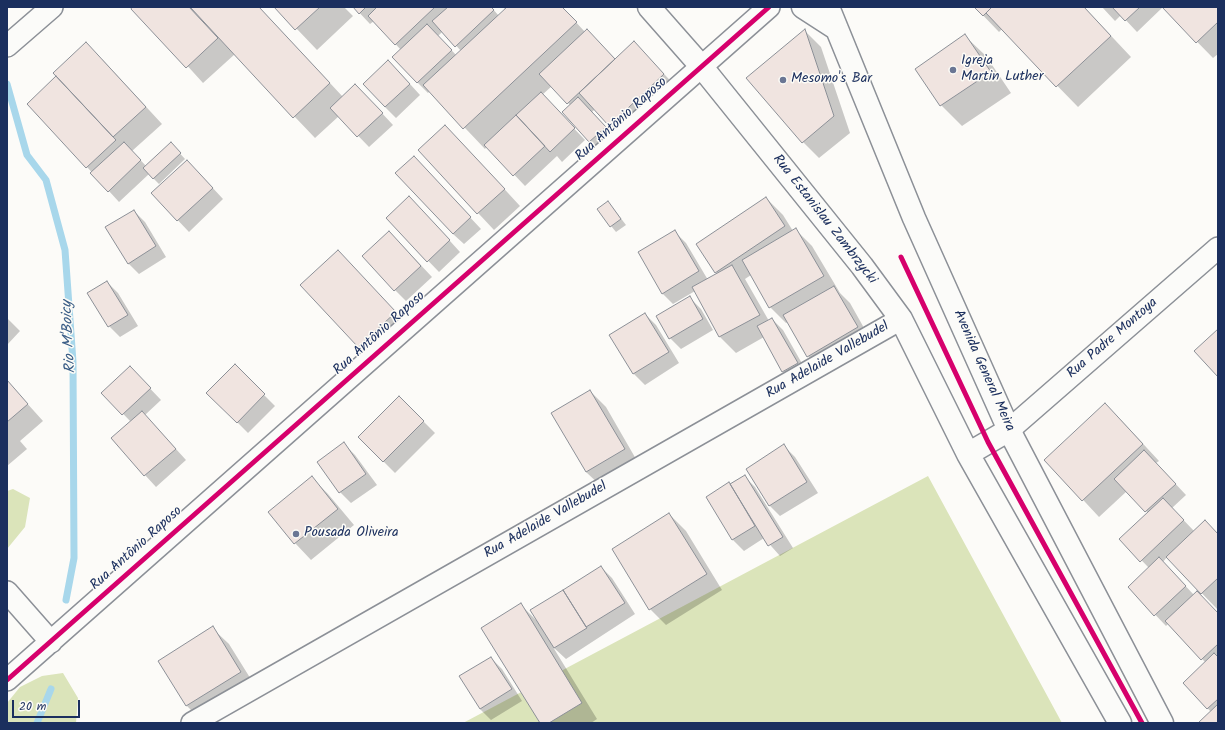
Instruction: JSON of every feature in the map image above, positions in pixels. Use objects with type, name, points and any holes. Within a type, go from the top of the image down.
[{"type":"main road","name":"Rua Estanislau Zambrzycki","points":[[649,7],[702,66],[862,266],[901,319],[968,454]]},
{"type":"main road","points":[[803,7],[837,29]]},
{"type":"main road","name":"Avenida General Meira","points":[[828,7],[914,218],[1009,430],[1162,723]]},
{"type":"main road","points":[[1009,430],[968,454],[1120,723]]},
{"type":"street","points":[[7,46],[52,7]]},
{"type":"street","name":"Rua Antônio Raposo","points":[[7,680],[769,7]]},
{"type":"street","name":"Rua Padre Montoya","points":[[1009,430],[1218,248]]},
{"type":"street","name":"Rua Adelaide Vallebudel","points":[[192,723],[901,319]]},
{"type":"street","points":[[7,592],[51,642]]},
{"type":"green space","points":[[928,476],[1062,723],[463,723]]},
{"type":"green space","points":[[13,489],[30,498],[25,527],[7,549],[7,491]]},
{"type":"green space","points":[[63,673],[78,698],[76,723],[7,723],[7,703],[20,687],[42,676]]},
{"type":"building","points":[[132,7],[189,7],[218,38],[186,68],[131,9]]},
{"type":"building","points":[[259,7],[330,83],[293,118],[191,8]]},
{"type":"building","points":[[274,7],[320,7],[295,30]]},
{"type":"building","points":[[353,7],[366,7],[359,14]]},
{"type":"building","points":[[377,7],[435,7],[395,45],[368,16]]},
{"type":"building","points":[[448,7],[491,7],[494,10],[455,47],[432,21]]},
{"type":"building","points":[[507,7],[562,7],[577,22],[463,129],[423,85]]},
{"type":"building","points":[[974,7],[992,7],[983,16]]},
{"type":"building","points":[[992,7],[1084,7],[1111,36],[1056,87],[986,13]]},
{"type":"building","points":[[1112,7],[1140,7],[1125,21]]},
{"type":"building","points":[[1162,7],[1218,7],[1218,22],[1196,43]]},
{"type":"building","points":[[427,24],[452,50],[417,83],[392,57]]},
{"type":"building","points":[[587,29],[615,59],[567,104],[539,74]]},
{"type":"building","points":[[805,29],[834,116],[802,143],[746,78]]},
{"type":"building","name":"Igreja Martin Luther","points":[[965,34],[991,72],[940,106],[915,69]]},
{"type":"building","points":[[634,41],[664,74],[609,126],[579,93]]},
{"type":"building","points":[[86,42],[146,107],[113,137],[53,73]]},
{"type":"building","points":[[388,60],[410,84],[385,107],[363,84]]},
{"type":"building","points":[[56,76],[116,140],[86,168],[27,104]]},
{"type":"building","points":[[355,84],[383,113],[357,137],[330,108]]},
{"type":"building","points":[[541,92],[575,128],[550,152],[516,115]]},
{"type":"building","points":[[578,97],[606,127],[589,142],[562,112]]},
{"type":"building","points":[[516,115],[545,146],[513,176],[484,145]]},
{"type":"building","points":[[445,125],[505,189],[477,214],[418,150]]},
{"type":"building","points":[[124,142],[141,160],[108,192],[90,173]]},
{"type":"building","points":[[171,142],[181,153],[153,179],[143,168]]},
{"type":"building","points":[[414,156],[471,217],[453,234],[395,173]]},
{"type":"building","points":[[187,160],[213,188],[177,221],[151,193]]},
{"type":"building","points":[[409,196],[450,240],[427,262],[386,218]]},
{"type":"building","points":[[766,197],[785,226],[715,273],[696,244]]},
{"type":"building","points":[[608,201],[621,219],[610,227],[597,209]]},
{"type":"building","points":[[134,210],[156,246],[128,264],[105,227]]},
{"type":"building","points":[[796,228],[824,276],[769,308],[742,260]]},
{"type":"building","points":[[675,230],[699,271],[662,294],[638,252]]},
{"type":"building","points":[[389,231],[421,266],[394,291],[362,256]]},
{"type":"building","points":[[338,250],[396,312],[358,347],[300,285]]},
{"type":"building","points":[[732,265],[760,315],[719,337],[692,287]]},
{"type":"building","points":[[107,281],[128,315],[108,327],[87,293]]},
{"type":"building","points":[[834,286],[858,327],[807,357],[783,315]]},
{"type":"building","points":[[690,296],[703,319],[669,339],[656,316]]},
{"type":"building","points":[[645,313],[669,352],[633,374],[609,335]]},
{"type":"building","points":[[772,318],[798,363],[782,372],[757,326]]},
{"type":"building","points":[[1218,329],[1218,377],[1194,351]]},
{"type":"building","points":[[235,364],[265,394],[237,423],[206,393]]},
{"type":"building","points":[[130,366],[151,388],[122,415],[101,393]]},
{"type":"building","points":[[7,380],[28,404],[7,422]]},
{"type":"building","points":[[590,390],[625,449],[586,472],[551,413]]},
{"type":"building","points":[[399,396],[424,421],[383,462],[358,437]]},
{"type":"building","points":[[1105,403],[1143,444],[1082,501],[1044,460]]},
{"type":"building","points":[[142,411],[176,449],[144,476],[111,438]]},
{"type":"building","points":[[344,442],[366,474],[339,493],[317,462]]},
{"type":"building","points":[[784,444],[807,482],[769,506],[746,469]]},
{"type":"building","points":[[1144,450],[1176,484],[1145,512],[1114,479]]},
{"type":"building","points":[[745,475],[783,537],[768,546],[730,484]]},
{"type":"building","points":[[312,476],[338,509],[294,544],[268,512]]},
{"type":"building","points":[[729,482],[755,526],[732,540],[706,497]]},
{"type":"building","points":[[1163,498],[1184,520],[1140,562],[1119,539]]},
{"type":"building","points":[[669,513],[707,574],[649,610],[612,549]]},
{"type":"building","points":[[1205,520],[1218,534],[1218,578],[1201,594],[1166,557]]},
{"type":"building","points":[[1159,557],[1186,586],[1154,616],[1128,587]]},
{"type":"building","points":[[601,566],[625,603],[586,627],[563,590]]},
{"type":"building","points":[[563,590],[587,628],[554,648],[530,610]]},
{"type":"building","points":[[1197,591],[1218,613],[1218,644],[1201,660],[1165,621]]},
{"type":"building","points":[[521,603],[582,703],[549,723],[540,723],[481,628]]},
{"type":"building","points":[[213,626],[241,672],[186,706],[158,661]]},
{"type":"building","points":[[1214,653],[1218,657],[1218,699],[1207,709],[1183,683]]},
{"type":"building","points":[[491,657],[512,689],[480,709],[459,676]]},
{"type":"building","points":[[1218,704],[1218,723],[1198,723]]},
{"type":"waterway","name":"Rio M'Boicy","points":[[7,84],[27,155],[46,180],[65,250],[73,362],[74,558],[66,600]]},
{"type":"waterway","name":"Rio M'Boicy","points":[[37,723],[51,689]]},
{"type":"cycle path","points":[[7,680],[769,7]]},
{"type":"cycle path","points":[[901,257],[988,442],[1142,723]]},
{"type":"place","name":"Igreja Martin Luther","points":[[953,70]]},
{"type":"place","name":"Mesomo's Bar","points":[[783,80]]},
{"type":"place","name":"Pousada Oliveira","points":[[296,534]]}]
